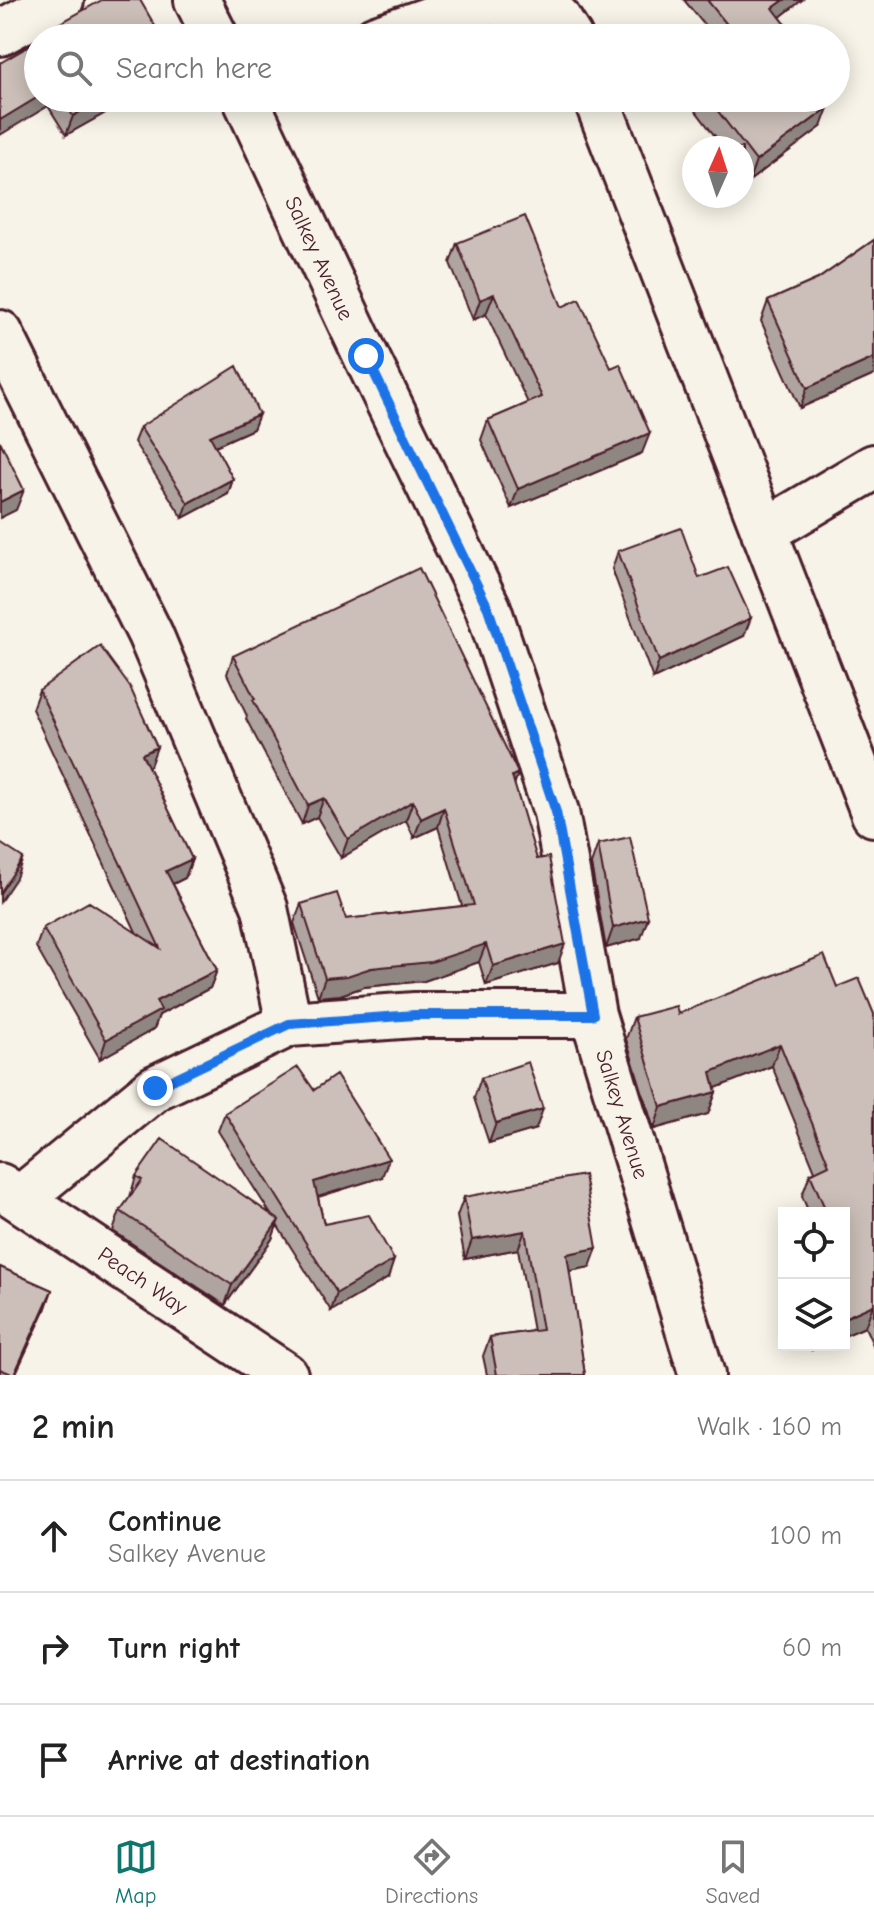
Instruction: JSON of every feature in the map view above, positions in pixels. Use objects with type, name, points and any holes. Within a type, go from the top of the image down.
[{"type":"street","points":[[0,33],[61,0]]},
{"type":"street","points":[[197,0],[209,24]]},
{"type":"street","points":[[416,24],[480,2],[525,5],[557,17],[561,24]]},
{"type":"street","name":"Salkey Avenue","points":[[252,112],[488,608],[556,812],[593,1015],[702,1375]]},
{"type":"street","points":[[601,112],[874,814]]},
{"type":"street","points":[[0,333],[150,634],[265,908],[289,1024]]},
{"type":"street","points":[[764,532],[874,467]]},
{"type":"street","points":[[10,1192],[155,1088],[289,1024],[415,1015],[593,1015]]},
{"type":"street","name":"Peach Way","points":[[10,1192],[285,1375]]},
{"type":"building","points":[[102,0],[140,0],[154,24],[59,24]]},
{"type":"building","points":[[707,0],[784,0],[773,8],[785,24],[727,24]]},
{"type":"building","points":[[24,49],[24,105],[0,120],[0,63]]},
{"type":"building","points":[[719,112],[823,112],[756,161],[754,136],[737,136]]},
{"type":"building","points":[[525,216],[562,307],[579,299],[611,368],[620,364],[650,433],[518,489],[488,420],[542,397],[494,294],[480,300],[457,243]]},
{"type":"building","points":[[874,240],[874,358],[807,388],[768,301],[818,279]]},
{"type":"building","points":[[237,366],[259,414],[210,436],[233,479],[188,503],[140,427]]},
{"type":"building","points":[[0,441],[24,490],[0,502]]},
{"type":"building","points":[[681,528],[699,578],[728,567],[751,618],[659,661],[618,551]]},
{"type":"building","points":[[419,568],[518,773],[512,776],[537,859],[549,857],[565,944],[493,966],[486,944],[431,962],[371,968],[347,976],[325,978],[301,904],[337,893],[346,919],[474,905],[444,808],[421,819],[413,801],[348,839],[324,798],[308,805],[233,656]]},
{"type":"building","points":[[100,646],[130,687],[157,747],[142,754],[192,859],[166,871],[217,970],[156,1001],[161,1010],[106,1040],[43,928],[89,902],[160,948],[39,690]]},
{"type":"building","points":[[630,837],[648,918],[613,928],[598,844]]},
{"type":"building","points":[[0,843],[23,858],[0,893]]},
{"type":"building","points":[[824,955],[837,987],[859,978],[874,1014],[874,1307],[850,1315],[850,1207],[824,1207],[810,1174],[829,1165],[780,1044],[711,1072],[716,1092],[661,1107],[634,1017],[676,1006],[678,1014]]},
{"type":"building","points":[[528,1062],[543,1109],[496,1123],[481,1078]]},
{"type":"building","points":[[298,1067],[314,1090],[336,1075],[389,1159],[314,1182],[324,1224],[369,1215],[394,1260],[337,1293],[225,1113]]},
{"type":"building","points":[[162,1139],[279,1220],[232,1285],[120,1211],[142,1180],[136,1176]]},
{"type":"building","points":[[584,1175],[597,1248],[567,1254],[585,1375],[497,1375],[490,1337],[542,1330],[525,1231],[472,1240],[464,1197]]},
{"type":"building","points":[[0,1267],[52,1290],[14,1375],[0,1369]]},
{"type":"route","points":[[155,1088],[289,1024],[415,1015],[593,1015],[556,812],[488,608],[366,356]]}]
